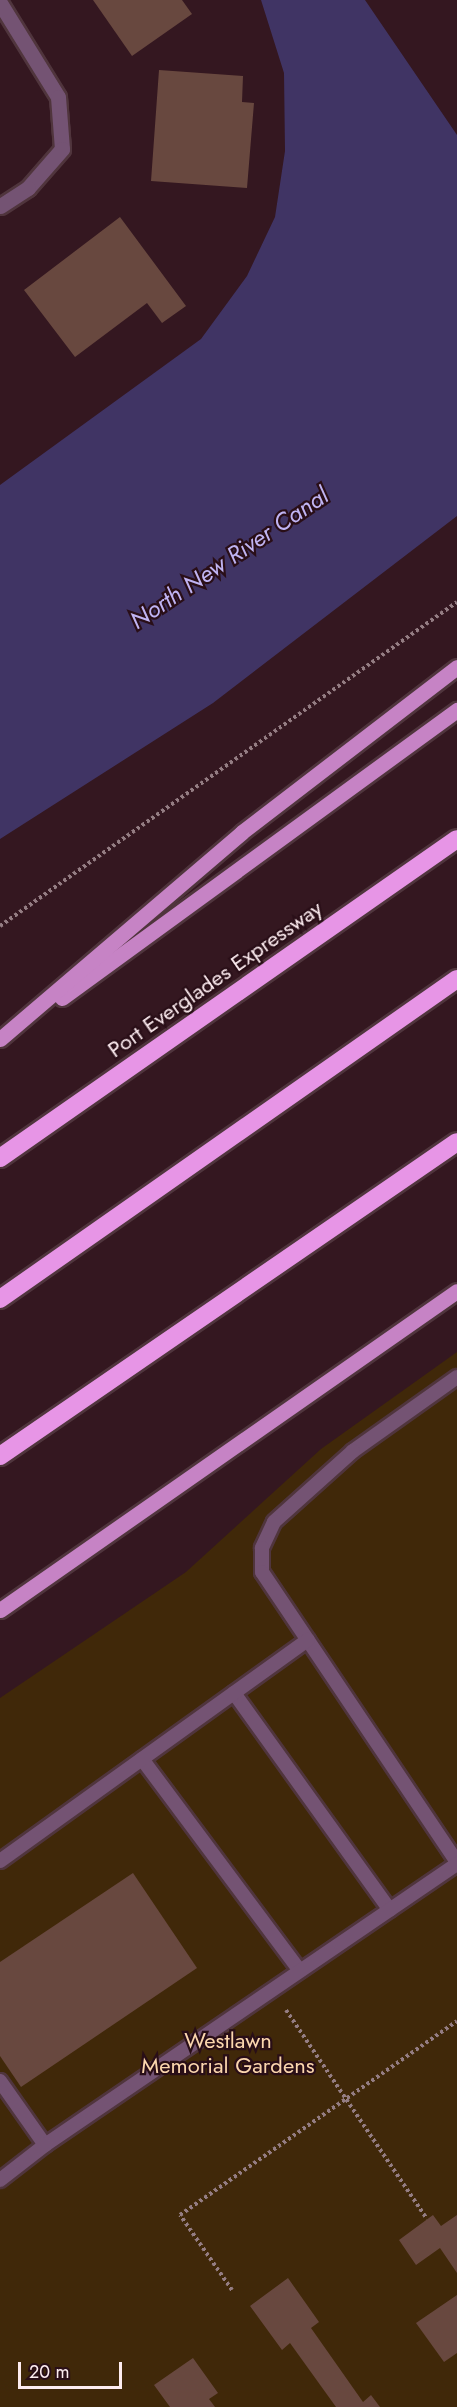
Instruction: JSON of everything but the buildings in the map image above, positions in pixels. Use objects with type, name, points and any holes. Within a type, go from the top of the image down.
[{"type":"highway","name":"Port Everglades Expressway","points":[[0,1158],[457,839]]},
{"type":"highway","points":[[0,1299],[457,979]]},
{"type":"highway","points":[[0,1456],[457,1142]]},
{"type":"main road","points":[[0,1042],[242,832],[457,667]]},
{"type":"main road","points":[[0,1042],[457,710]]},
{"type":"main road","points":[[0,1610],[457,1291]]},
{"type":"street","points":[[0,3],[58,97],[62,149],[28,188],[0,206]]},
{"type":"lane","points":[[0,2180],[45,2145],[457,1863],[262,1572],[262,1548],[274,1522],[353,1451],[457,1377]]},
{"type":"lane","points":[[0,1861],[308,1640]]},
{"type":"lane","points":[[234,1693],[390,1910]]},
{"type":"lane","points":[[142,1759],[300,1971]]},
{"type":"lane","points":[[0,2081],[45,2145]]},
{"type":"path","points":[[0,926],[457,602]]},
{"type":"path","points":[[272,1990],[428,2219]]},
{"type":"path","points":[[232,2290],[180,2215],[457,2021]]},
{"type":"green space","name":"Westlawn Memorial Gardens","points":[[457,1352],[457,2407],[0,2407],[0,1698],[186,1572],[321,1449]]},
{"type":"water","name":"North New River Canal","points":[[261,0],[365,0],[457,135],[457,516],[213,703],[0,839],[0,485],[201,339],[247,276],[275,217],[285,151],[284,73]]}]
